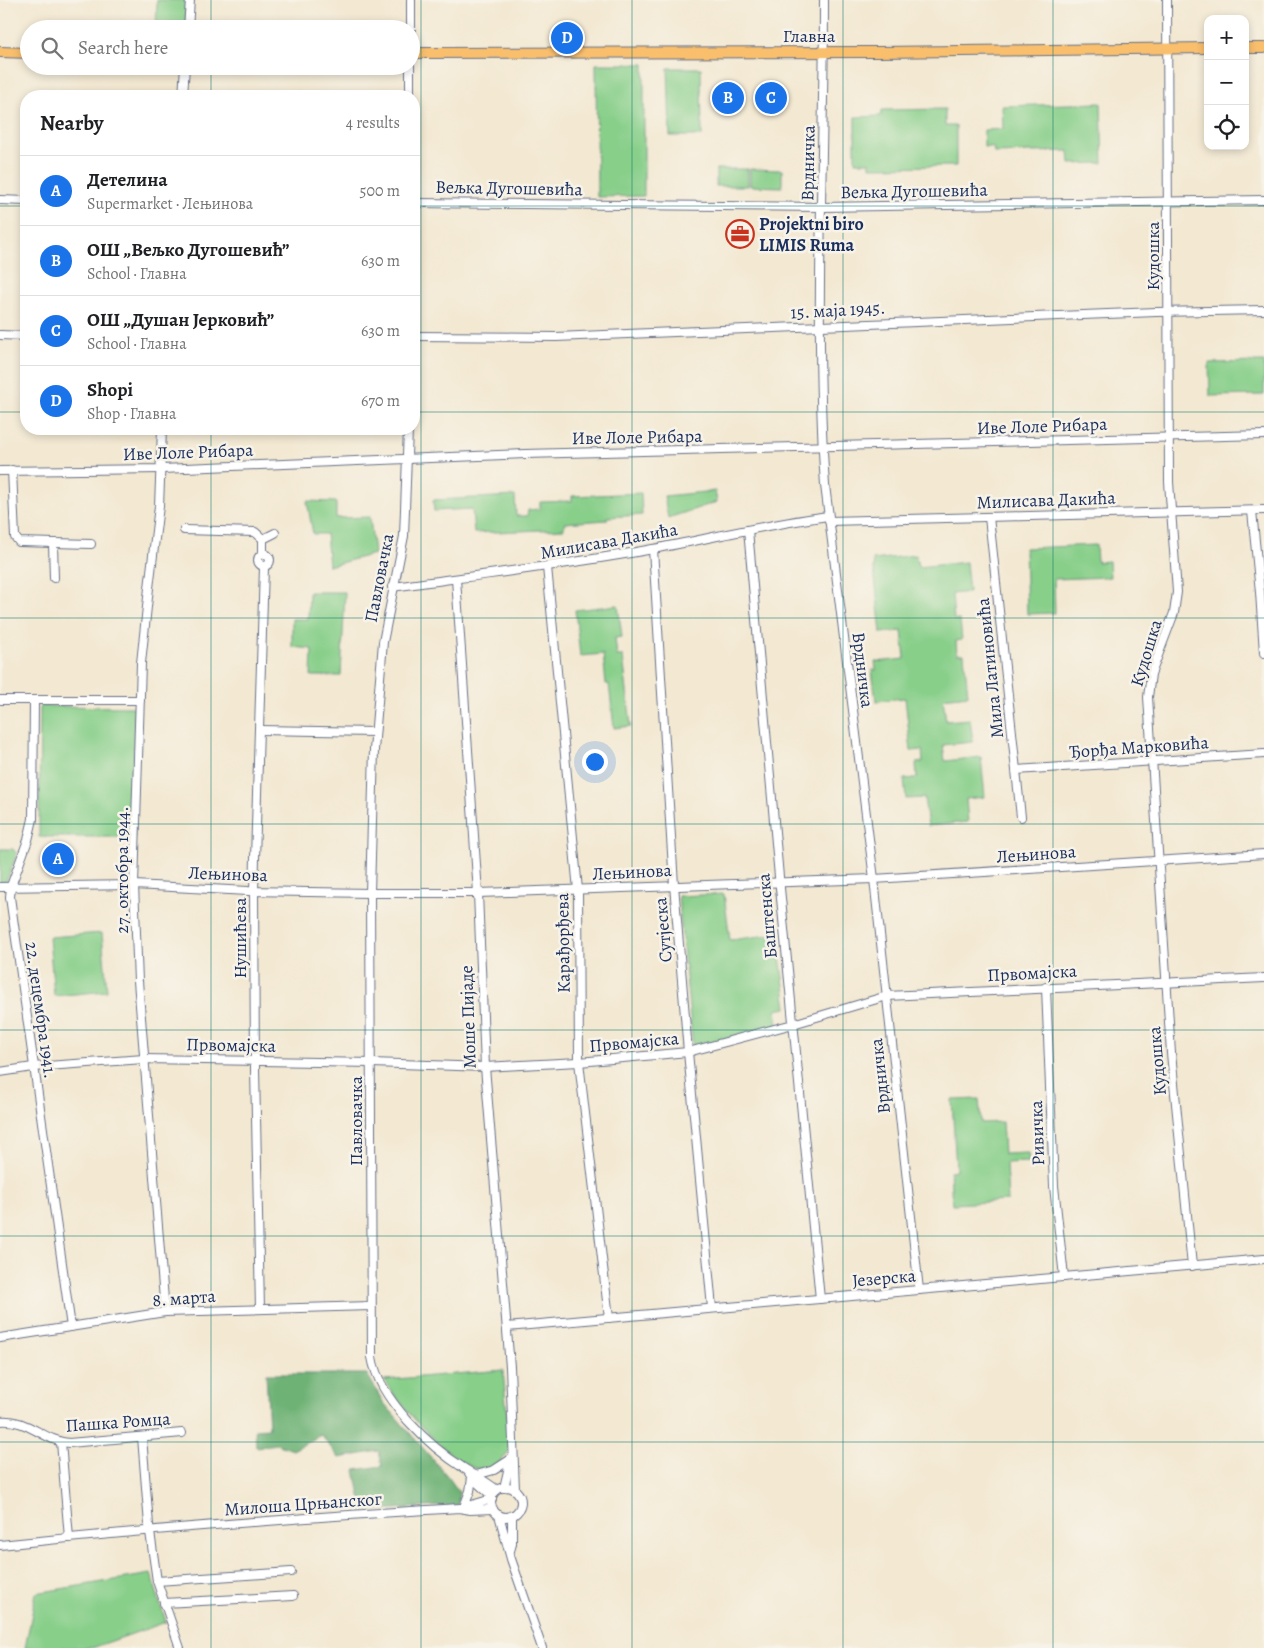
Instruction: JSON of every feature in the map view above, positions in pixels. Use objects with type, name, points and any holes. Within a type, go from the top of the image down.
[{"type":"main road","name":"Главна","points":[[420,53],[824,52],[1204,48]]},
{"type":"main road","points":[[1249,48],[1264,48]]},
{"type":"main road","points":[[0,52],[20,53]]},
{"type":"street","points":[[189,20],[190,0]]},
{"type":"street","points":[[410,20],[411,0]]},
{"type":"street","name":"Врдничка","points":[[824,0],[821,325],[822,447],[829,519],[874,879],[918,1290]]},
{"type":"street","name":"Кудошка","points":[[1167,0],[1170,512],[1177,592],[1174,613],[1149,685],[1148,697],[1171,1053],[1192,1266]]},
{"type":"street","points":[[184,90],[185,75]]},
{"type":"street","points":[[410,75],[410,90]]},
{"type":"street","points":[[0,200],[20,201]]},
{"type":"street","name":"Вељка Дугошевића","points":[[420,202],[822,206],[1264,200]]},
{"type":"street","name":"15. маја 1945.","points":[[420,336],[556,337],[821,325],[1264,310]]},
{"type":"street","points":[[0,335],[20,336]]},
{"type":"street","name":"27. октобра 1944.","points":[[162,435],[159,506],[144,630],[134,885],[138,981],[165,1312]]},
{"type":"street","name":"Павловачка","points":[[408,435],[404,536],[383,642],[374,732],[370,893],[372,1358],[381,1385],[410,1423],[429,1441],[496,1493],[515,1490]]},
{"type":"street","name":"Иве Лоле Рибара","points":[[0,471],[162,469],[525,454],[1264,435]]},
{"type":"street","points":[[12,470],[15,537],[19,542],[91,544]]},
{"type":"street","name":"Милисава Дакића","points":[[393,587],[548,567],[653,549],[788,521],[1264,510]]},
{"type":"street","points":[[1252,511],[1264,653]]},
{"type":"street","name":"Мила Латиновића","points":[[988,517],[1021,816]]},
{"type":"street","points":[[184,530],[255,532],[263,539],[275,533]]},
{"type":"street","name":"Баштенска","points":[[748,530],[779,881],[820,1299]]},
{"type":"street","name":"Нушићева","points":[[260,1309],[254,891],[264,567],[259,565],[258,560],[259,556],[263,554],[263,539]]},
{"type":"street","points":[[53,544],[54,578]]},
{"type":"street","name":"Сутјеска","points":[[653,549],[674,885],[712,1308]]},
{"type":"street","name":"Карађорђева","points":[[548,567],[578,890],[579,1062],[609,1318]]},
{"type":"street","name":"Моше Пијаде","points":[[456,579],[478,893],[485,1067],[513,1416],[512,1456],[515,1490]]},
{"type":"street","points":[[0,700],[140,700]]},
{"type":"street","name":"22. децембра 1941.","points":[[34,700],[33,819],[28,840],[11,886],[10,902],[70,1326]]},
{"type":"street","points":[[259,730],[374,732]]},
{"type":"street","name":"Ђорђа Марковића","points":[[1016,770],[1264,754]]},
{"type":"street","name":"Лењинова","points":[[0,887],[134,885],[254,891],[478,893],[874,879],[1264,854]]},
{"type":"street","name":"Првомајска","points":[[0,1072],[34,1067],[144,1058],[485,1067],[579,1062],[688,1052],[887,996],[1264,978]]},
{"type":"street","name":"Ривичка","points":[[1046,987],[1054,1186],[1064,1276]]},
{"type":"street","name":"Језерска","points":[[506,1327],[1264,1259]]},
{"type":"street","name":"8. марта","points":[[0,1338],[165,1312],[371,1306]]},
{"type":"street","name":"Пашка Ромца","points":[[0,1421],[15,1421],[26,1424],[61,1442],[182,1433]]},
{"type":"street","points":[[142,1437],[149,1530],[157,1581],[180,1648]]},
{"type":"street","points":[[61,1442],[69,1538]]},
{"type":"street","points":[[462,1508],[470,1491],[472,1474],[494,1470],[512,1456]]},
{"type":"street","name":"Моше Пијаде","points":[[496,1493],[512,1456]]},
{"type":"street","points":[[496,1493],[493,1509],[499,1515],[506,1517],[512,1516],[519,1510],[521,1501],[515,1490]]},
{"type":"street","name":"Милоша Црњанског","points":[[462,1508],[496,1493]]},
{"type":"street","name":"Милоша Црњанског","points":[[0,1545],[149,1530],[364,1514],[462,1508],[470,1510],[493,1509]]},
{"type":"street","points":[[499,1515],[510,1551]]},
{"type":"street","points":[[512,1516],[511,1559],[542,1648]]},
{"type":"street","points":[[157,1581],[291,1572]]},
{"type":"street","points":[[164,1603],[292,1596]]},
{"type":"green space","points":[[157,0],[187,0],[186,20],[156,20]]},
{"type":"green space","points":[[596,64],[644,64],[644,196],[597,197]]},
{"type":"green space","points":[[668,68],[701,68],[702,136],[670,136]]},
{"type":"green space","points":[[1101,103],[1103,163],[1070,164],[1069,151],[994,153],[993,147],[984,147],[984,130],[1003,129],[1002,106]]},
{"type":"green space","points":[[945,109],[945,126],[956,126],[956,166],[870,167],[870,162],[855,162],[855,117],[881,116],[882,110]]},
{"type":"green space","points":[[716,169],[748,169],[748,186],[716,186]]},
{"type":"green space","points":[[750,169],[782,170],[782,187],[750,186]]},
{"type":"green space","points":[[1264,362],[1264,395],[1210,396],[1209,363]]},
{"type":"green space","points":[[715,491],[717,502],[668,518],[664,496]]},
{"type":"green space","points":[[641,493],[642,515],[607,517],[607,520],[564,523],[564,529],[474,533],[472,509],[434,511],[433,500],[515,496],[516,516],[527,516],[528,510],[540,509],[540,502],[572,501],[572,496]]},
{"type":"green space","points":[[307,501],[336,502],[336,518],[370,517],[374,554],[329,566],[326,534],[313,534]]},
{"type":"green space","points":[[1096,545],[1097,562],[1109,561],[1110,577],[1054,579],[1055,613],[1027,614],[1025,548]]},
{"type":"green space","points":[[916,555],[918,567],[966,562],[969,592],[952,594],[954,620],[960,620],[962,640],[956,641],[957,654],[964,654],[968,695],[943,698],[946,721],[970,719],[973,742],[943,745],[945,761],[981,757],[985,797],[966,799],[968,822],[928,826],[924,798],[906,799],[904,779],[917,778],[916,763],[923,762],[922,750],[911,751],[905,698],[876,701],[872,670],[876,670],[875,662],[905,659],[902,631],[881,633],[873,560]]},
{"type":"green space","points":[[309,592],[345,592],[341,676],[311,676],[312,649],[292,647],[292,619],[308,619]]},
{"type":"green space","points":[[618,605],[622,637],[615,638],[617,656],[623,656],[631,726],[614,728],[609,684],[606,684],[603,654],[580,656],[575,610]]},
{"type":"green space","points":[[40,706],[134,707],[134,837],[39,837]]},
{"type":"green space","points":[[0,849],[13,849],[17,854],[6,882],[0,882]]},
{"type":"green space","points":[[724,894],[730,940],[777,934],[787,1008],[776,1010],[778,1025],[693,1048],[678,896]]},
{"type":"green space","points":[[102,933],[107,991],[54,996],[49,937]]},
{"type":"green space","points":[[979,1099],[981,1123],[1002,1122],[1004,1154],[1028,1153],[1029,1162],[1006,1163],[1008,1201],[952,1204],[950,1171],[956,1170],[952,1100]]},
{"type":"green space","points":[[503,1370],[510,1449],[500,1462],[493,1467],[484,1469],[472,1467],[459,1460],[444,1448],[414,1419],[384,1380]]},
{"type":"green space","points":[[266,1374],[367,1374],[383,1402],[459,1492],[458,1505],[363,1511],[355,1470],[382,1466],[379,1451],[339,1458],[321,1435],[293,1450],[276,1444],[256,1447],[255,1429],[269,1428]]},
{"type":"green space","points":[[151,1574],[166,1622],[92,1648],[25,1648],[36,1593]]},
{"type":"place","name":"Shopi","points":[[567,38]]},
{"type":"place","name":"ОШ „Вељко Дугошевић”","points":[[728,98]]},
{"type":"place","name":"ОШ „Душан Јерковић”","points":[[771,98]]},
{"type":"place","name":"Projektni biro LIMIS Ruma","points":[[740,234]]},
{"type":"place","name":"Детелина","points":[[58,859]]}]
